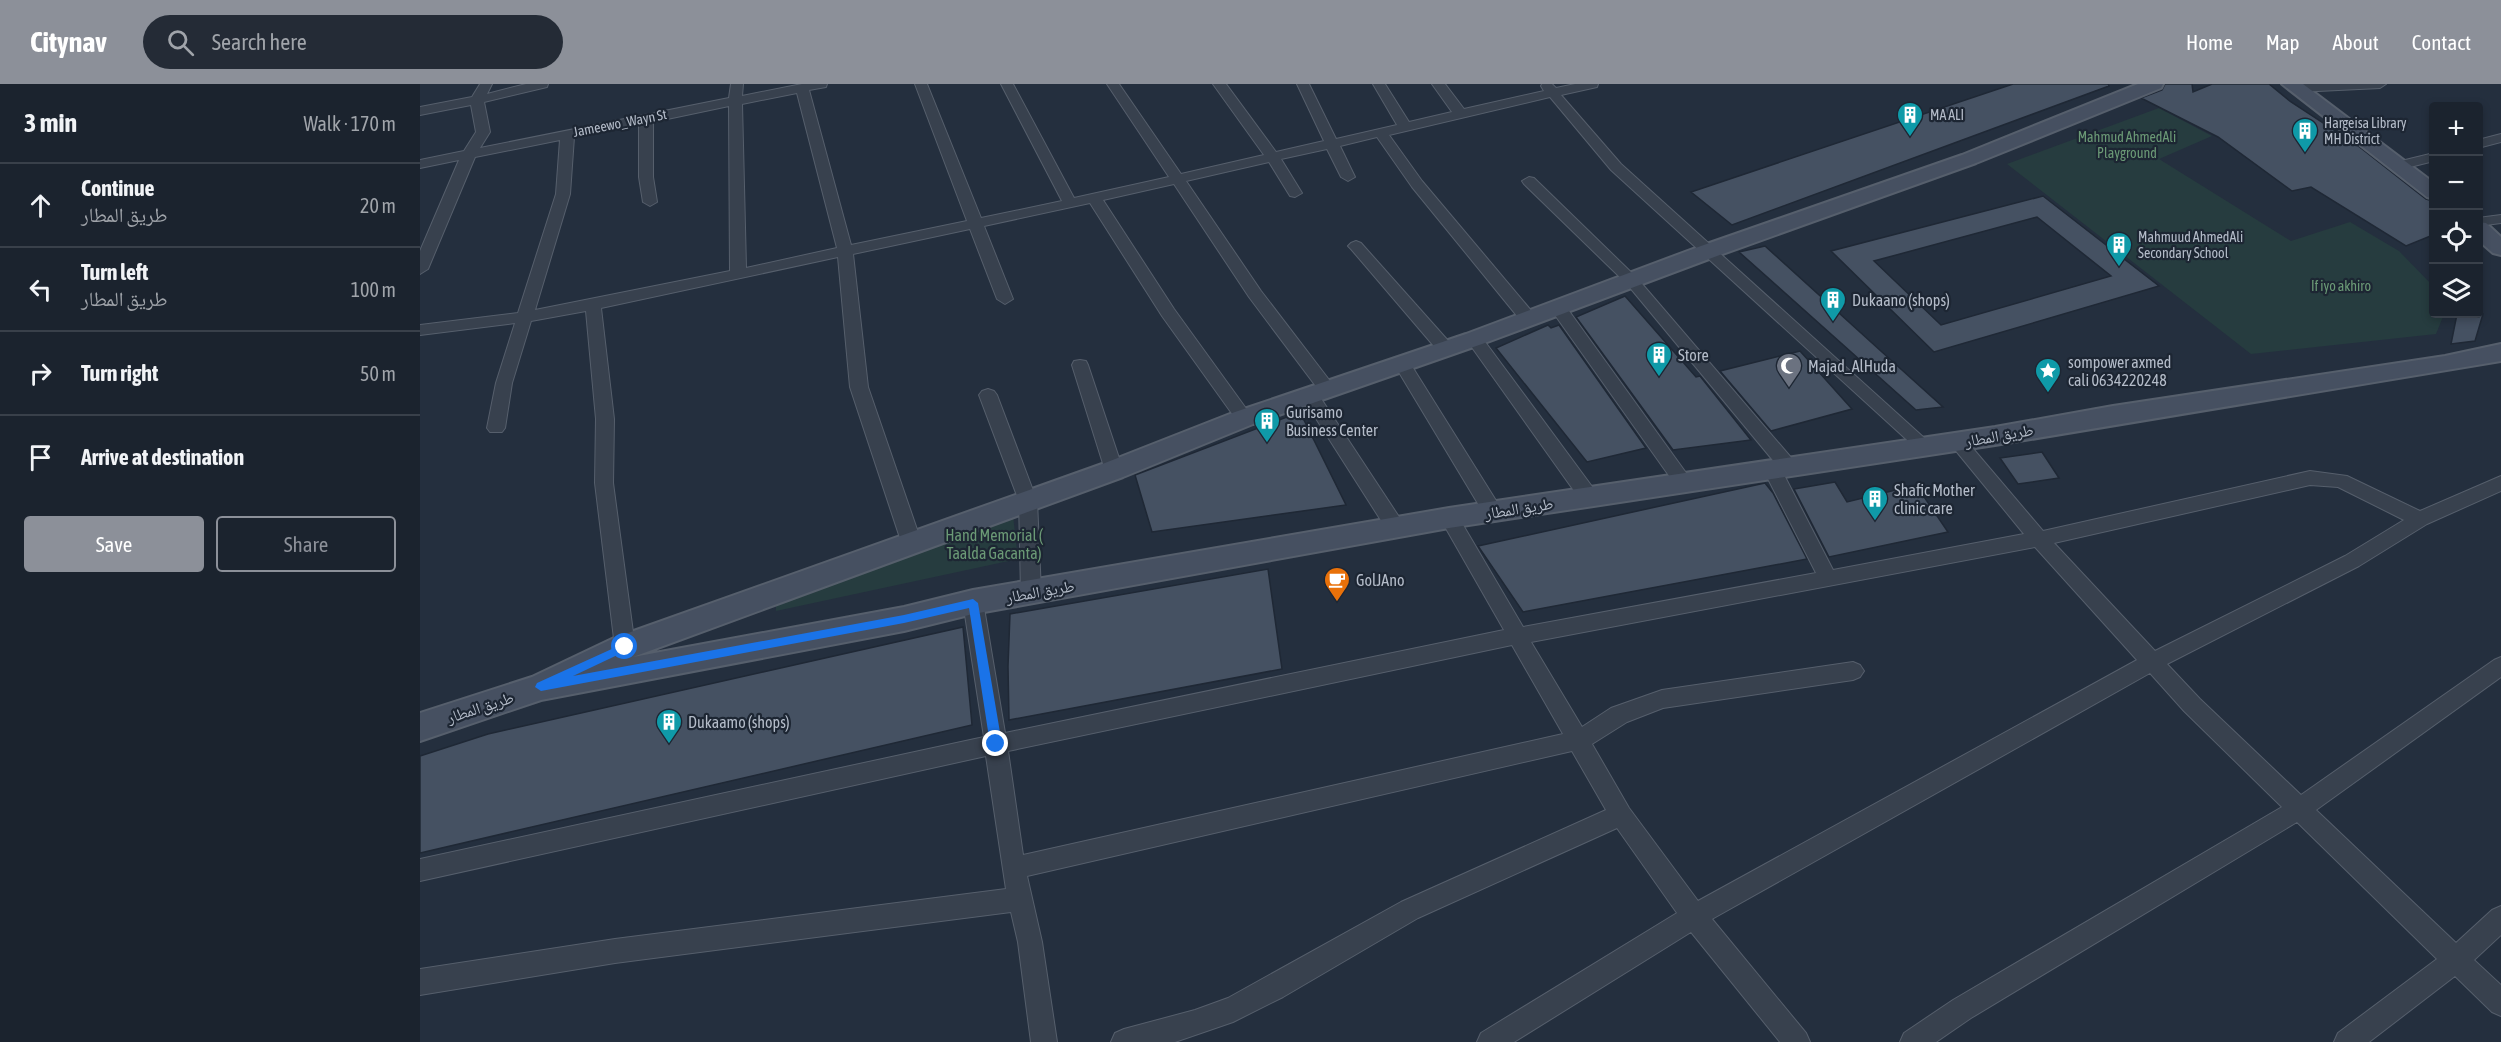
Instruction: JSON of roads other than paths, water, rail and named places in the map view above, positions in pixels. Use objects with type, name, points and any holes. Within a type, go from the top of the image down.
[{"type":"main road","name":"طريق المطار","points":[[420,727],[541,687],[625,647],[1114,470],[1244,418],[1474,339],[1709,251],[1969,159],[2154,84]]},
{"type":"main road","points":[[2294,86],[2429,190]]},
{"type":"main road","points":[[2483,232],[2501,248]]},
{"type":"main road","name":"طريق المطار","points":[[541,687],[904,619],[1030,592],[1449,518],[1923,445],[1958,442],[2113,415],[2417,369],[2492,356],[2501,352]]},
{"type":"street","points":[[420,269],[468,154],[483,132],[477,100],[486,84]]},
{"type":"street","points":[[420,111],[542,84]]},
{"type":"street","points":[[737,84],[735,100],[738,273]]},
{"type":"street","name":"Jameewo_Wayn St","points":[[420,164],[821,84]]},
{"type":"street","points":[[921,84],[1005,299]]},
{"type":"street","points":[[1007,84],[1070,203]]},
{"type":"street","points":[[1113,84],[1255,294],[1318,392],[1396,528]]},
{"type":"street","points":[[1219,84],[1273,157],[1295,193]]},
{"type":"street","points":[[1303,84],[1330,144],[1348,177]]},
{"type":"street","points":[[1379,84],[1405,126]]},
{"type":"street","points":[[1438,84],[1460,113]]},
{"type":"street","points":[[420,330],[525,317],[593,305],[1178,179],[1460,113],[1550,88],[1592,84]]},
{"type":"street","points":[[2294,86],[2380,84]]},
{"type":"street","points":[[802,88],[845,251],[859,387],[912,544]]},
{"type":"street","points":[[1550,88],[1616,167],[1923,445]]},
{"type":"street","points":[[646,118],[646,177],[650,202]]},
{"type":"street","points":[[1380,132],[1417,184],[1528,318]]},
{"type":"street","points":[[496,428],[504,383],[563,194],[567,134]]},
{"type":"street","points":[[2483,143],[2501,138]]},
{"type":"street","points":[[2398,166],[2429,158]]},
{"type":"street","points":[[1528,181],[1632,281],[1780,468],[1828,578]]},
{"type":"street","points":[[1094,198],[1168,312],[1244,418]]},
{"type":"street","points":[[2483,221],[2501,219]]},
{"type":"street","points":[[1356,246],[1445,348]]},
{"type":"street","points":[[593,305],[605,419],[604,483],[625,647]]},
{"type":"street","points":[[1558,308],[1683,482]]},
{"type":"street","points":[[1474,339],[1589,497]]},
{"type":"street","points":[[1402,364],[1493,512]]},
{"type":"street","points":[[1080,365],[1114,470]]},
{"type":"street","points":[[988,395],[1028,501],[1030,592]]},
{"type":"street","points":[[1958,442],[2039,539],[2192,705],[2501,1004]]},
{"type":"street","points":[[420,870],[996,744],[1517,636],[2039,539],[2310,478],[2341,481],[2421,519]]},
{"type":"street","points":[[1490,1042],[1694,916],[2152,662],[2352,561],[2421,519],[2501,483]]},
{"type":"street","points":[[1449,518],[1621,815],[1694,916],[1797,1042]]},
{"type":"street","points":[[973,603],[1013,868],[1030,942],[1044,1042]]},
{"type":"street","points":[[1913,1042],[1962,1009],[2300,808],[2501,666]]},
{"type":"street","points":[[1013,868],[1579,740],[1619,715],[1662,699],[1853,671]]},
{"type":"street","points":[[1124,1042],[1188,1026],[1236,1007],[1399,916],[1468,882],[1621,815]]},
{"type":"street","points":[[420,982],[615,951],[1021,899]]},
{"type":"street","points":[[2347,1042],[2456,960],[2501,918]]},
{"type":"place","name":"MA ALI","points":[[1910,138]]},
{"type":"place","name":"Hargeisa Library MH District","points":[[2305,154]]},
{"type":"place","name":"Mahmuud AhmedAli Secondary School","points":[[2119,268]]},
{"type":"place","name":"Dukaano (shops)","points":[[1833,323]]},
{"type":"place","name":"Store","points":[[1659,378]]},
{"type":"place","name":"Majad_AlHuda","points":[[1789,389]]},
{"type":"place","name":"sompower axmed cali 0634220248","points":[[2048,394]]},
{"type":"place","name":"Gurisamo Business Center","points":[[1267,444]]},
{"type":"place","name":"Shafic Mother clinic care","points":[[1875,522]]},
{"type":"place","name":"GolJAno","points":[[1337,603]]},
{"type":"place","name":"Dukaamo (shops)","points":[[669,745]]},
{"type":"park label","name":"Mahmud AhmedAli Playground","points":[[2127,146]]},
{"type":"park label","name":"If iyo akhiro","points":[[2341,286]]},
{"type":"park label","name":"Hand Memorial ( Taalda Gacanta)","points":[[994,544]]}]
